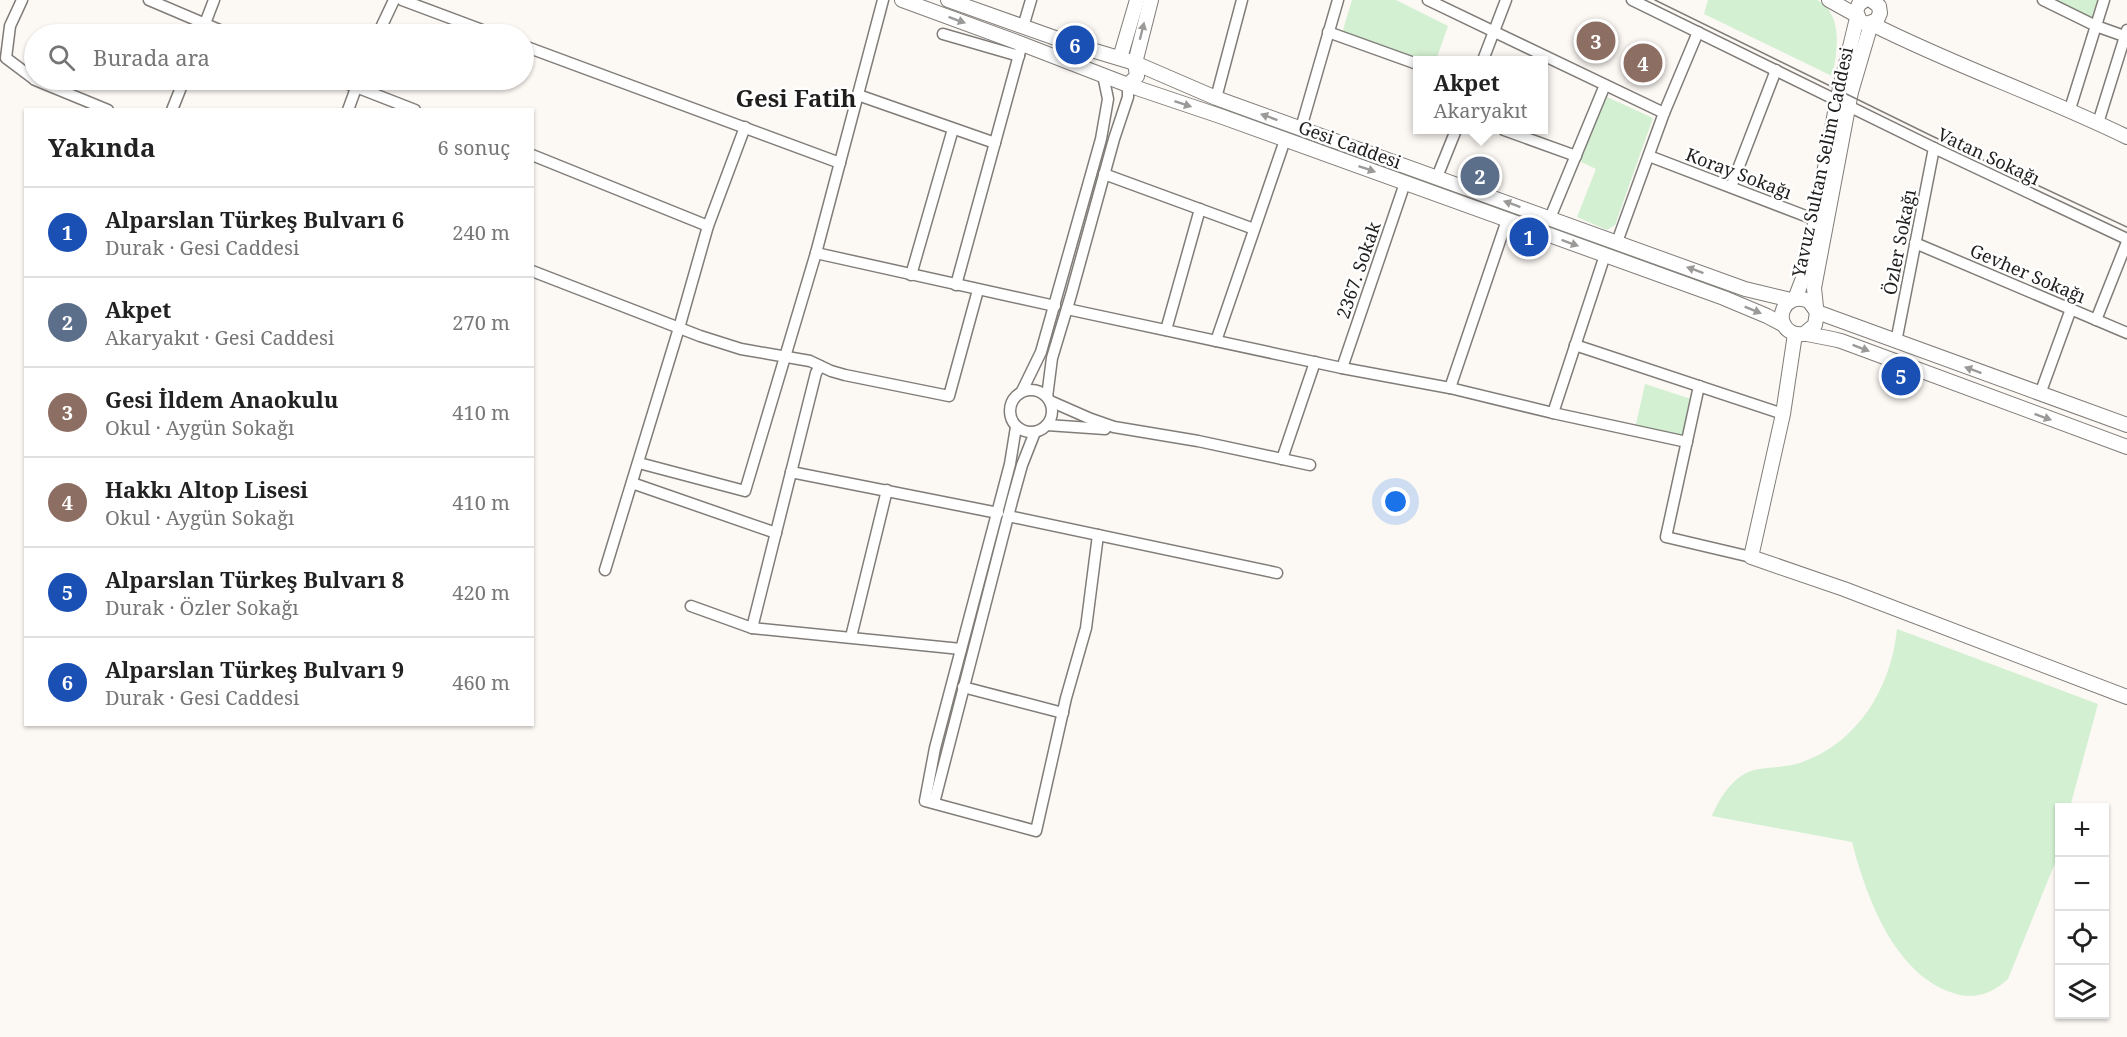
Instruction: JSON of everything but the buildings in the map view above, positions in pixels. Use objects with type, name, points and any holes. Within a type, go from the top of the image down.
[{"type":"main road","name":"Gesi Caddesi","points":[[902,0],[1020,50],[1108,77],[1406,183],[1724,298],[1767,316],[1794,331],[1840,341],[2127,447]]},
{"type":"main road","points":[[948,0],[1135,63]]},
{"type":"main road","points":[[1108,77],[1110,67],[1120,58],[1137,0]]},
{"type":"main road","points":[[1128,85],[1137,76],[1135,63],[1151,0]]},
{"type":"main road","points":[[1829,0],[1857,16],[1863,23],[1871,24],[1922,49],[2070,109],[2127,137]]},
{"type":"main road","points":[[1857,16],[1857,7],[1871,2]]},
{"type":"main road","points":[[1871,2],[1879,17],[1871,24]]},
{"type":"main road","points":[[1871,2],[1897,31],[1922,49]]},
{"type":"main road","name":"Yavuz Sultan Selim Caddesi","points":[[1816,310],[1814,288],[1857,16]]},
{"type":"main road","name":"Yavuz Sultan Selim Caddesi","points":[[1793,300],[1807,268],[1843,104],[1854,80],[1871,24]]},
{"type":"main road","name":"Gesi Caddesi","points":[[1135,63],[1216,99],[1745,289],[1793,300]]},
{"type":"main road","points":[[2127,425],[1896,342],[1816,310],[1809,301],[1793,300],[1782,311],[1794,331],[1783,414],[1751,557],[1844,589],[2127,697]]},
{"type":"main road","points":[[1794,331],[1815,325],[1816,310]]},
{"type":"street","points":[[22,0],[10,26],[6,58],[24,71]]},
{"type":"street","points":[[148,0],[194,24]]},
{"type":"street","points":[[205,24],[214,0]]},
{"type":"street","points":[[383,24],[394,0]]},
{"type":"street","points":[[402,0],[466,24]]},
{"type":"street","points":[[639,463],[745,491],[816,253],[884,0]]},
{"type":"street","points":[[1023,27],[1031,0]]},
{"type":"street","points":[[1216,99],[1242,0]]},
{"type":"street","points":[[1301,128],[1338,0]]},
{"type":"street","points":[[1428,0],[1544,56]]},
{"type":"street","points":[[1485,56],[1506,0]]},
{"type":"street","name":"Vatan Sokağı","points":[[1632,0],[2127,241]]},
{"type":"street","points":[[2043,0],[2096,26],[2126,34],[2098,123]]},
{"type":"street","points":[[2070,109],[2104,0]]},
{"type":"street","points":[[1329,32],[1413,63]]},
{"type":"street","points":[[1617,242],[1664,114],[1698,32]]},
{"type":"street","points":[[943,34],[1020,50],[956,285]]},
{"type":"street","points":[[534,50],[840,163]]},
{"type":"street","points":[[1548,58],[1664,114]]},
{"type":"street","points":[[1731,187],[1776,70]]},
{"type":"street","points":[[1108,77],[1108,99],[1103,128],[1055,306],[1038,360],[1022,391],[1014,398],[1010,407],[1010,418],[1016,427],[1026,432],[1035,432],[1047,425],[1138,431]]},
{"type":"street","points":[[1047,425],[1052,411],[1048,399],[1052,358],[1128,97],[1128,85]]},
{"type":"street","points":[[1550,218],[1605,85]]},
{"type":"street","points":[[61,90],[103,108]]},
{"type":"street","points":[[173,108],[180,90]]},
{"type":"street","points":[[349,108],[355,90]]},
{"type":"street","points":[[372,90],[411,108]]},
{"type":"street","points":[[858,95],[995,143]]},
{"type":"street","points":[[605,570],[639,463],[708,226],[746,127]]},
{"type":"street","points":[[911,275],[953,129]]},
{"type":"street","points":[[1437,177],[1454,134]]},
{"type":"street","points":[[1517,134],[1576,156]]},
{"type":"street","points":[[1216,341],[1285,140]]},
{"type":"street","name":"Özler Sokağı","points":[[1896,342],[1934,148]]},
{"type":"street","points":[[534,156],[708,226]]},
{"type":"street","name":"Koray Sokağı","points":[[1649,156],[1816,220]]},
{"type":"street","points":[[1104,174],[1254,229]]},
{"type":"street","name":"2367. Sokak","points":[[1342,368],[1406,183]]},
{"type":"street","points":[[1166,330],[1200,209]]},
{"type":"street","points":[[1450,388],[1507,220]]},
{"type":"street","points":[[2096,320],[2127,241]]},
{"type":"street","name":"Gevher Sokağı","points":[[1915,243],[2127,333]]},
{"type":"street","points":[[816,253],[1055,306]]},
{"type":"street","points":[[1553,413],[1605,255]]},
{"type":"street","points":[[534,272],[679,328],[741,349],[810,361],[845,375],[949,396],[978,290]]},
{"type":"street","points":[[1067,309],[1342,368],[1450,388],[1687,442]]},
{"type":"street","points":[[2040,394],[2071,309]]},
{"type":"street","points":[[1575,345],[1783,414]]},
{"type":"street","points":[[1282,459],[1315,362]]},
{"type":"street","points":[[752,628],[816,373],[820,366]]},
{"type":"street","points":[[1699,386],[1666,537],[1751,557]]},
{"type":"street","points":[[1022,391],[1038,391],[1048,399],[1102,423],[1310,465]]},
{"type":"street","points":[[934,803],[1003,514],[1016,427]]},
{"type":"street","points":[[1035,432],[1003,514],[961,649],[935,747],[924,801],[1036,831],[1063,712],[1086,628],[1098,535]]},
{"type":"street","points":[[791,472],[1003,514],[1277,573]]},
{"type":"street","points":[[632,483],[776,533]]},
{"type":"street","points":[[851,637],[887,490]]},
{"type":"street","points":[[691,606],[752,628],[961,649]]},
{"type":"street","points":[[963,687],[1063,712]]},
{"type":"green space","points":[[1352,0],[1396,0],[1448,26],[1437,56],[1413,56],[1413,59],[1341,37]]},
{"type":"green space","points":[[1708,0],[1817,0],[1825,6],[1835,23],[1837,45],[1832,76],[1704,14]]},
{"type":"green space","points":[[2050,0],[2098,0],[2091,19]]},
{"type":"green space","points":[[1605,96],[1653,118],[1615,225],[1607,230],[1577,217],[1596,169],[1579,161]]},
{"type":"green space","points":[[1645,384],[1694,400],[1684,445],[1634,433]]},
{"type":"green space","points":[[1897,629],[2098,704],[2071,803],[2055,803],[2055,863],[2008,979],[1989,992],[1975,996],[1953,993],[1932,983],[1914,969],[1899,951],[1886,931],[1865,886],[1852,842],[1712,816],[1724,793],[1743,775],[1759,769],[1800,763],[1821,754],[1839,742],[1868,711],[1879,692],[1893,651]]},
{"type":"tram line","points":[[1655,0],[1932,136],[2127,227]]},
{"type":"place","name":"Gesi İldem Anaokulu","points":[[1596,41]]},
{"type":"place","name":"Alparslan Türkeş Bulvarı 9","points":[[1075,45]]},
{"type":"place","name":"Hakkı Altop Lisesi","points":[[1643,63]]},
{"type":"place","name":"Akpet","points":[[1480,176]]},
{"type":"place","name":"Alparslan Türkeş Bulvarı 6","points":[[1529,237]]},
{"type":"place","name":"Alparslan Türkeş Bulvarı 8","points":[[1901,376]]},
{"type":"district","name":"Gesi Fatih","points":[[796,97]]}]
